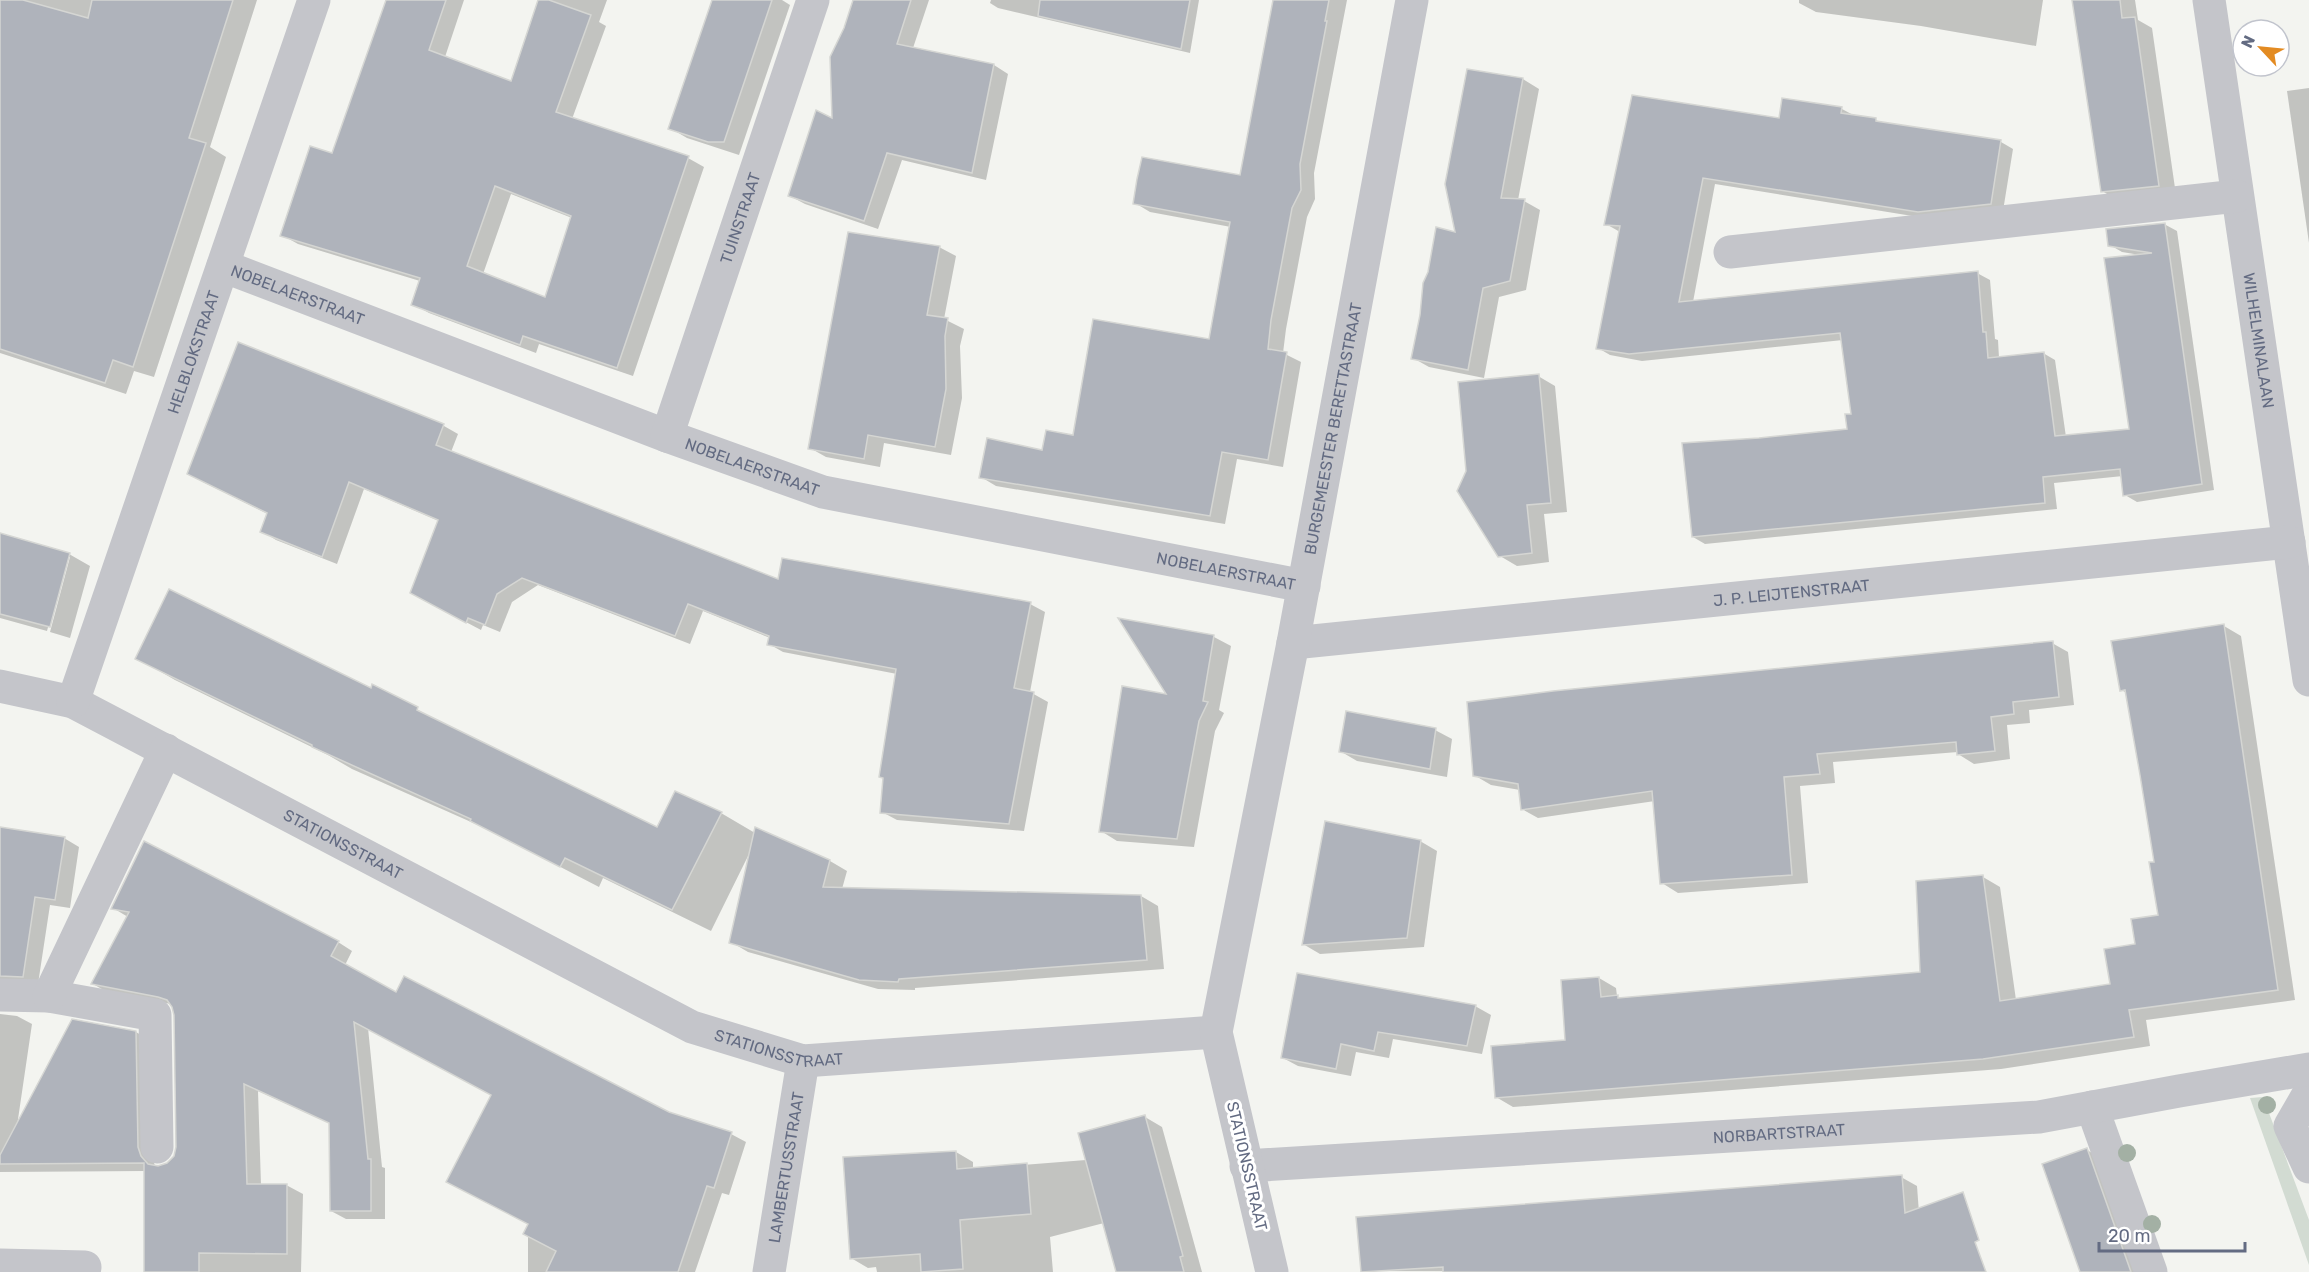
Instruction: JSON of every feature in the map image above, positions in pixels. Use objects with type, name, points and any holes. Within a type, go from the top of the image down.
[{"type":"street","name":"HELBLOKSTRAAT","points":[[73,702],[314,0]]},
{"type":"street","name":"TUINSTRAAT","points":[[667,436],[813,0]]},
{"type":"street","name":"BURGEMEESTER BERETTASTRAAT","points":[[1216,1032],[1304,586],[1412,0]]},
{"type":"street","name":"WILHELMINALAAN","points":[[2209,0],[2309,680]]},
{"type":"street","points":[[1730,252],[2237,196]]},
{"type":"street","name":"NOBELAERSTRAAT","points":[[223,266],[667,436],[823,492],[1304,586]]},
{"type":"street","name":"J. P. LEIJTENSTRAAT","points":[[1293,643],[2289,542]]},
{"type":"street","name":"STATIONSSTRAAT","points":[[0,686],[73,702],[692,1027],[803,1061],[1216,1032],[1272,1272]]},
{"type":"street","points":[[49,996],[166,750]]},
{"type":"street","points":[[0,996],[49,996],[155,1015],[157,1147]]},
{"type":"street","name":"LAMBERTUSSTRAAT","points":[[769,1272],[803,1061]]},
{"type":"street","name":"NORBARTSTRAAT","points":[[1246,1166],[2039,1117],[2309,1069]]},
{"type":"street","points":[[2309,1093],[2290,1126],[2309,1167]]},
{"type":"street","points":[[2092,1107],[2151,1272]]},
{"type":"street","points":[[0,1265],[85,1267],[84,1272]]},
{"type":"shaded area","points":[[2263,1097],[2309,1220],[2309,1265],[2250,1098]]},
{"type":"building","points":[[0,0],[23,0],[88,18],[92,0],[233,0],[189,138],[206,143],[133,367],[113,360],[105,383],[0,349]]},
{"type":"building","points":[[386,0],[446,0],[429,50],[511,81],[538,0],[549,0],[591,15],[556,112],[689,156],[617,368],[523,336],[520,345],[411,305],[420,278],[280,236],[310,146],[332,153]],"holes":[[[495,186],[571,216],[545,297],[467,266]]]},
{"type":"building","points":[[712,0],[772,0],[724,142],[708,142],[668,129]]},
{"type":"building","points":[[853,0],[911,0],[897,44],[994,64],[972,173],[887,153],[864,221],[788,196],[816,110],[832,118],[830,57],[844,28]]},
{"type":"building","points":[[1040,0],[1190,0],[1181,49],[1038,16]]},
{"type":"building","points":[[1273,0],[1329,0],[1300,164],[1301,190],[1292,208],[1271,320],[1268,349],[1287,352],[1268,460],[1222,452],[1210,516],[979,478],[987,438],[1042,450],[1046,430],[1073,435],[1093,319],[1209,339],[1230,222],[1133,204],[1137,179],[1142,157],[1240,175]]},
{"type":"building","points":[[2072,0],[2120,0],[2122,18],[2135,17],[2159,186],[2101,192]]},
{"type":"building","points":[[1467,69],[1523,78],[1501,198],[1525,199],[1510,281],[1483,288],[1468,370],[1411,359],[1420,315],[1423,283],[1428,272],[1436,227],[1455,232],[1445,184]]},
{"type":"building","points":[[1632,95],[1779,118],[1782,98],[1842,107],[1841,113],[1876,118],[1876,121],[2001,140],[1991,204],[1918,212],[1703,178],[1679,302],[1978,271],[1983,332],[1986,332],[1988,358],[2044,352],[2055,436],[2129,429],[2104,258],[2152,253],[2108,246],[2106,229],[2165,223],[2202,484],[2123,496],[2120,469],[2043,477],[2045,503],[1692,537],[1682,443],[1847,429],[1845,414],[1851,414],[1840,333],[1629,354],[1596,349],[1620,226],[1604,225]]},
{"type":"building","points":[[848,232],[940,246],[927,315],[948,318],[945,336],[946,389],[935,447],[868,435],[864,459],[808,449]]},
{"type":"building","points":[[238,342],[444,424],[436,445],[778,579],[782,558],[1031,602],[1014,688],[1034,692],[1009,824],[880,813],[883,778],[879,777],[896,669],[767,645],[769,636],[688,604],[675,636],[522,578],[497,594],[485,625],[468,618],[466,623],[410,593],[438,520],[349,482],[322,557],[260,532],[267,513],[187,474]]},
{"type":"building","points":[[1539,374],[1551,503],[1527,505],[1532,553],[1498,557],[1457,491],[1466,471],[1458,382]]},
{"type":"building","points":[[0,533],[70,553],[50,627],[0,614]]},
{"type":"building","points":[[169,589],[371,688],[372,684],[418,707],[417,710],[657,827],[675,791],[722,812],[672,910],[565,858],[560,867],[470,821],[471,819],[312,747],[135,659]]},
{"type":"building","points":[[1118,618],[1214,635],[1203,701],[1208,702],[1199,721],[1177,839],[1099,832],[1122,686],[1166,694]]},
{"type":"building","points":[[2224,624],[2278,990],[2129,1010],[2134,1037],[1983,1059],[1495,1098],[1491,1046],[1565,1040],[1561,980],[1599,977],[1601,997],[1618,995],[1618,998],[1920,972],[1916,881],[1983,875],[2000,1001],[2110,984],[2104,949],[2135,944],[2131,919],[2158,915],[2149,862],[2154,862],[2140,775],[2125,690],[2120,691],[2111,641]]},
{"type":"building","points":[[2053,641],[2059,697],[2013,702],[2014,714],[1991,717],[1995,751],[1957,755],[1956,742],[1817,754],[1820,774],[1784,777],[1792,875],[1660,884],[1652,791],[1521,810],[1518,784],[1473,776],[1467,702],[1553,691]]},
{"type":"building","points":[[1346,711],[1436,728],[1430,769],[1339,752]]},
{"type":"building","points":[[1325,821],[1421,840],[1407,938],[1302,945]]},
{"type":"building","points":[[0,827],[65,837],[55,900],[35,897],[23,977],[0,976]]},
{"type":"building","points":[[755,827],[830,860],[823,887],[1141,895],[1147,960],[899,979],[898,982],[859,980],[729,943]]},
{"type":"building","points":[[144,841],[339,941],[331,956],[396,992],[404,976],[669,1112],[732,1132],[714,1188],[707,1186],[678,1272],[546,1272],[556,1251],[523,1234],[528,1224],[446,1182],[491,1095],[354,1022],[368,1159],[371,1159],[371,1211],[330,1211],[329,1123],[244,1084],[247,1184],[287,1184],[287,1254],[199,1253],[199,1272],[144,1272],[144,1163],[0,1164],[0,1155],[72,1019],[136,1031],[138,1147],[141,1156],[148,1164],[158,1166],[167,1163],[174,1156],[176,1147],[172,1007],[167,1000],[158,997],[91,984],[129,912],[111,909]]},
{"type":"building","points":[[1297,973],[1476,1005],[1467,1046],[1378,1032],[1374,1051],[1341,1044],[1336,1069],[1281,1058]]},
{"type":"building","points":[[1145,1115],[1183,1256],[1180,1257],[1184,1272],[1116,1272],[1078,1133]]},
{"type":"building","points":[[2087,1148],[2131,1272],[2080,1272],[2042,1164]]},
{"type":"building","points":[[956,1151],[957,1169],[1027,1163],[1031,1214],[960,1220],[963,1269],[921,1272],[920,1254],[850,1259],[843,1157]]},
{"type":"building","points":[[1902,1175],[1905,1213],[1963,1192],[1979,1240],[1975,1242],[1986,1272],[1443,1272],[1443,1267],[1361,1272],[1356,1217]]}]
